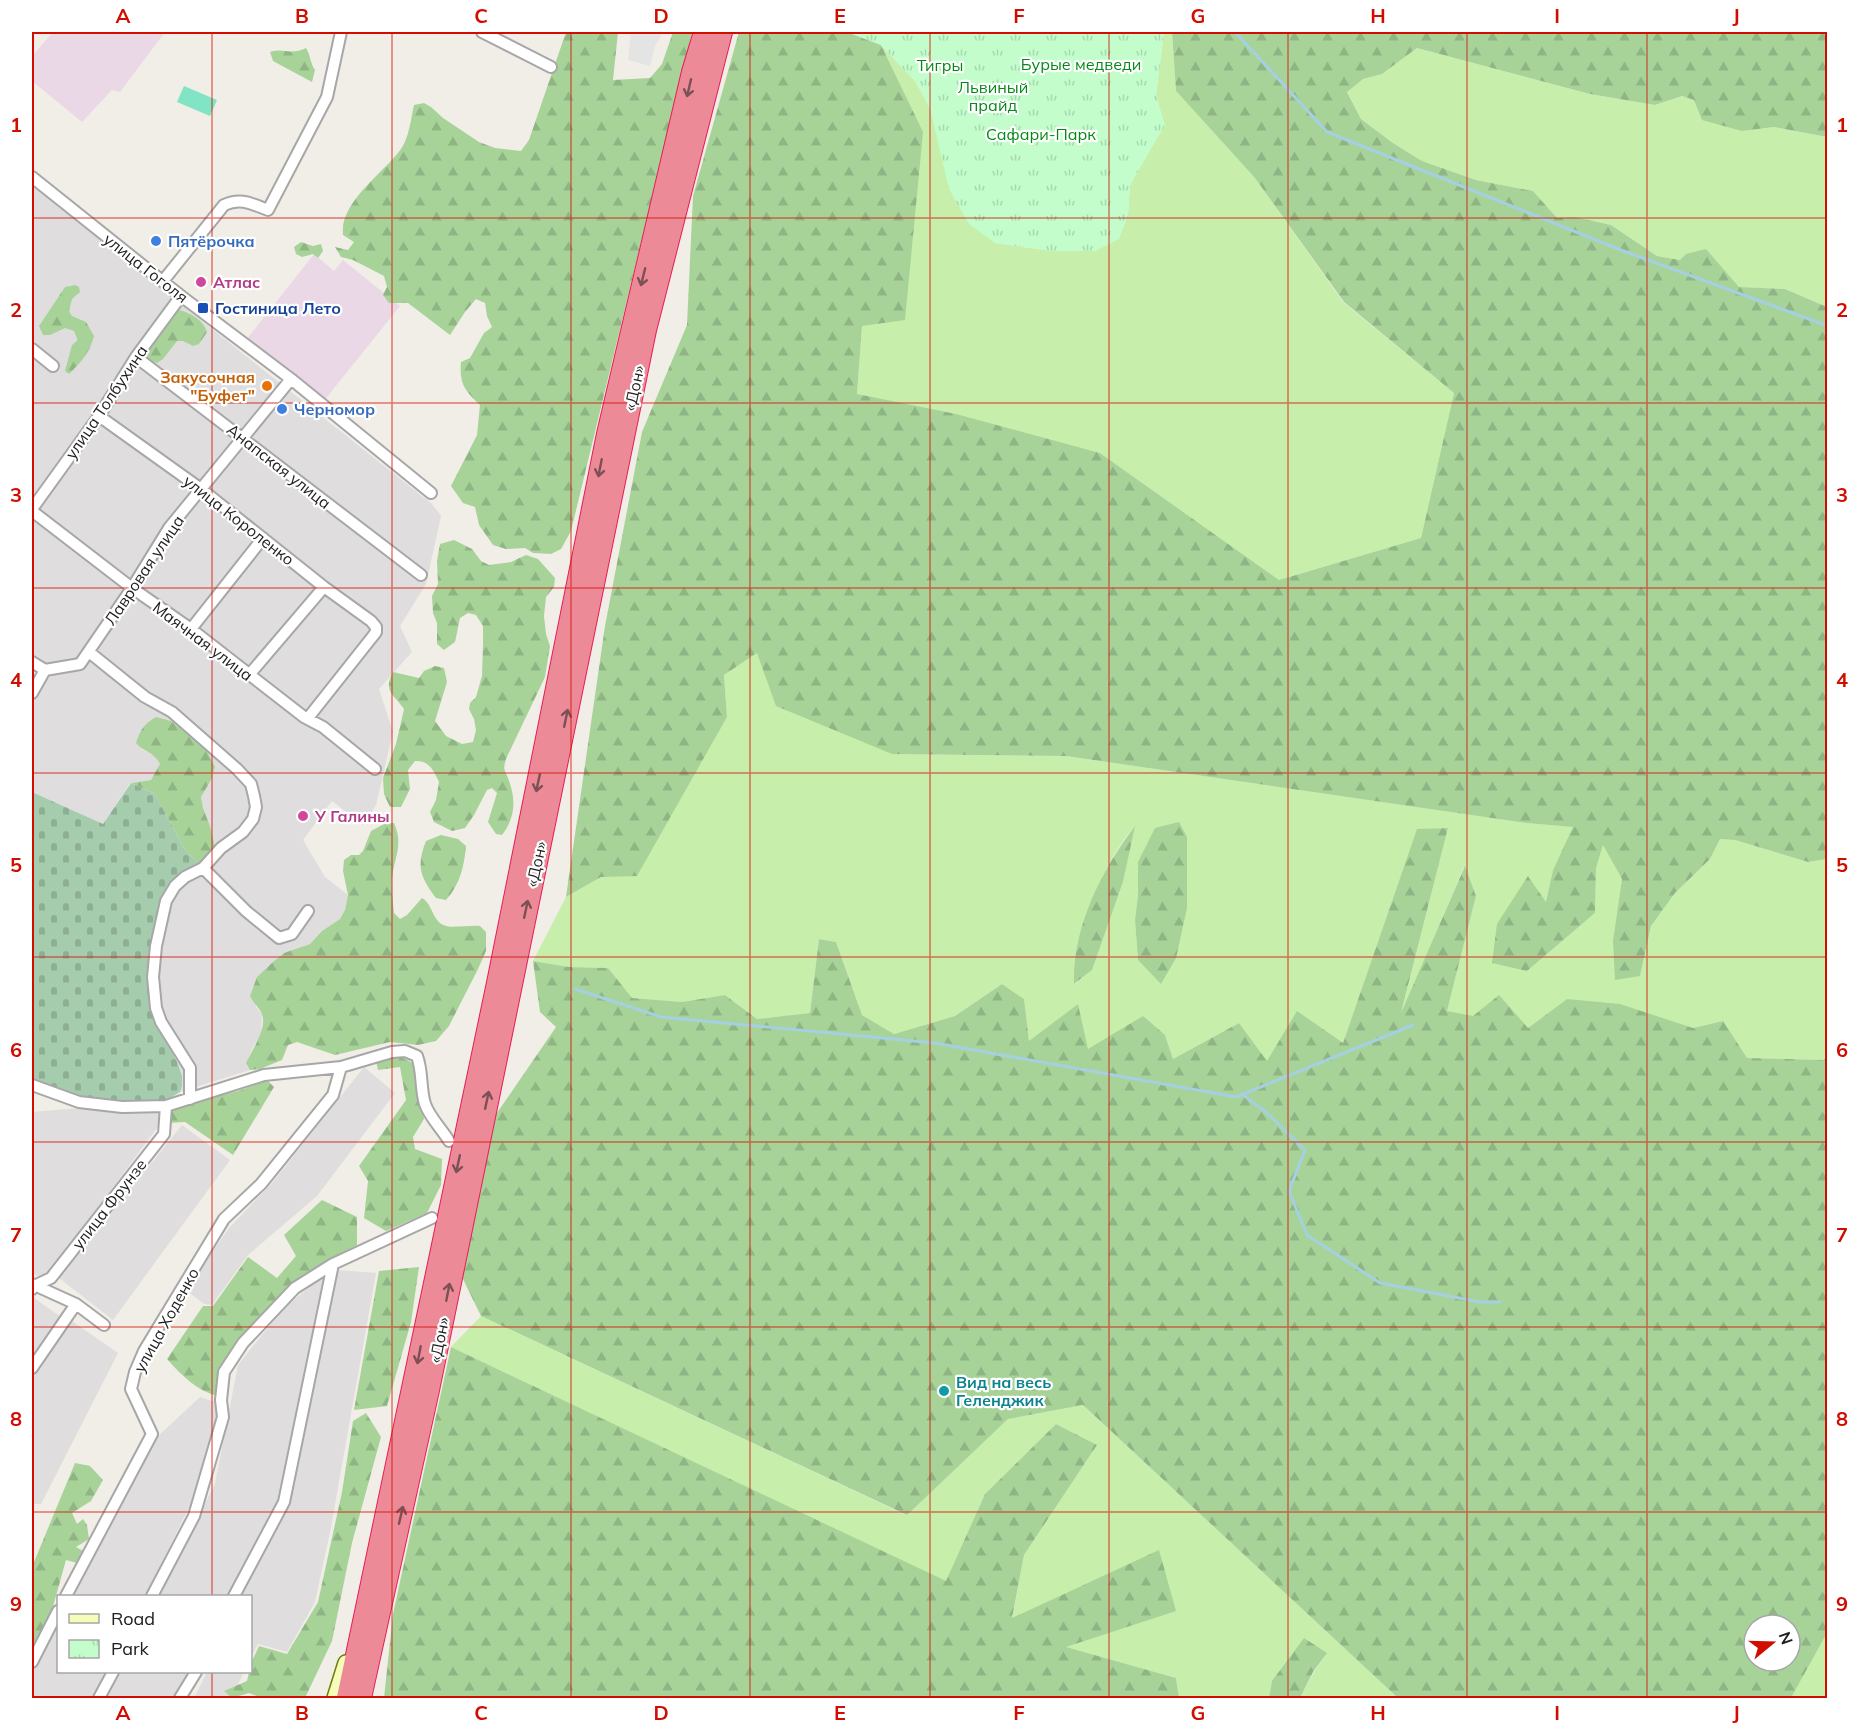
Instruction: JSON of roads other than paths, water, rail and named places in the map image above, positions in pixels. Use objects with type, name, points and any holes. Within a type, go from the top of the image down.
[{"type":"highway","name":"«Дон»","points":[[347,1698],[497,983],[606,434],[692,72],[704,32]]},
{"type":"highway","name":"«Дон»","points":[[363,1693],[429,1390],[646,330],[722,32]]},
{"type":"main road","points":[[335,1698],[374,1571]]},
{"type":"street","points":[[163,281],[224,206],[233,201],[243,200],[268,210],[327,97],[341,32]]},
{"type":"street","points":[[482,32],[550,67]]},
{"type":"street","name":"улица Гоголя","points":[[32,177],[181,296],[291,379],[430,493]]},
{"type":"street","name":"улица Толбухина","points":[[32,510],[99,416],[136,357],[181,296]]},
{"type":"street","points":[[32,349],[53,366]]},
{"type":"street","name":"Анапская улица","points":[[136,357],[421,575]]},
{"type":"street","name":"Лавровая улица","points":[[89,652],[169,528],[291,379]]},
{"type":"street","name":"улица Короленко","points":[[99,416],[201,489],[376,627],[374,636],[308,718]]},
{"type":"street","name":"Маячная улица","points":[[32,510],[132,588],[191,629],[375,769]]},
{"type":"street","points":[[191,629],[262,538]]},
{"type":"street","points":[[249,675],[324,587]]},
{"type":"street","points":[[32,662],[45,670],[80,664],[89,652],[145,697],[172,712],[250,784],[256,807],[252,819],[243,832],[222,848],[203,868],[185,877],[175,886],[166,901],[156,946],[153,977],[156,1008],[161,1022],[190,1068],[190,1099]]},
{"type":"street","points":[[32,693],[45,670]]},
{"type":"street","points":[[203,868],[279,938],[292,934],[308,912]]},
{"type":"street","points":[[32,1085],[79,1102],[122,1107],[166,1106],[264,1075],[341,1067],[392,1052],[405,1051],[417,1056],[422,1067],[425,1103],[449,1142]]},
{"type":"street","name":"улица Ходенко","points":[[67,1595],[152,1434],[130,1389],[144,1352],[224,1219],[261,1184],[333,1095],[341,1067]]},
{"type":"street","name":"улица Фрунзе","points":[[32,1286],[51,1278],[164,1134],[166,1106]]},
{"type":"street","points":[[153,1595],[194,1516],[223,1417],[221,1400],[224,1372],[243,1343],[295,1288],[333,1264],[432,1218]]},
{"type":"street","points":[[235,1595],[284,1502],[333,1264]]},
{"type":"street","points":[[32,1286],[76,1304],[104,1325]]},
{"type":"street","points":[[32,1368],[76,1304]]},
{"type":"street","points":[[32,1662],[57,1613]]},
{"type":"street","points":[[99,1698],[112,1673]]},
{"type":"street","points":[[180,1698],[195,1673]]},
{"type":"waterway","points":[[1235,32],[1327,132],[1626,252],[1828,326]]},
{"type":"waterway","points":[[575,989],[661,1017],[935,1043],[1236,1097],[1413,1025]]},
{"type":"waterway","points":[[1242,1094],[1267,1113],[1305,1150],[1289,1191],[1307,1235],[1380,1283],[1480,1302],[1500,1302]]},
{"type":"place","name":"Пятёрочка","points":[[156,241]]},
{"type":"place","name":"Атлас","points":[[201,282]]},
{"type":"place","name":"Гостиница Лето","points":[[203,308]]},
{"type":"place","name":"Закусочная \"Буфет\"","points":[[267,386]]},
{"type":"place","name":"Черномор","points":[[282,409]]},
{"type":"place","name":"У Галины","points":[[303,816]]},
{"type":"place","name":"Вид на весь Геленджик","points":[[944,1391]]},
{"type":"park label","name":"Бурые медведи","points":[[1081,64]]},
{"type":"park label","name":"Тигры","points":[[940,65]]},
{"type":"park label","name":"Львиный прайд","points":[[993,96]]},
{"type":"park label","name":"Сафари-Парк","points":[[1041,134]]}]
